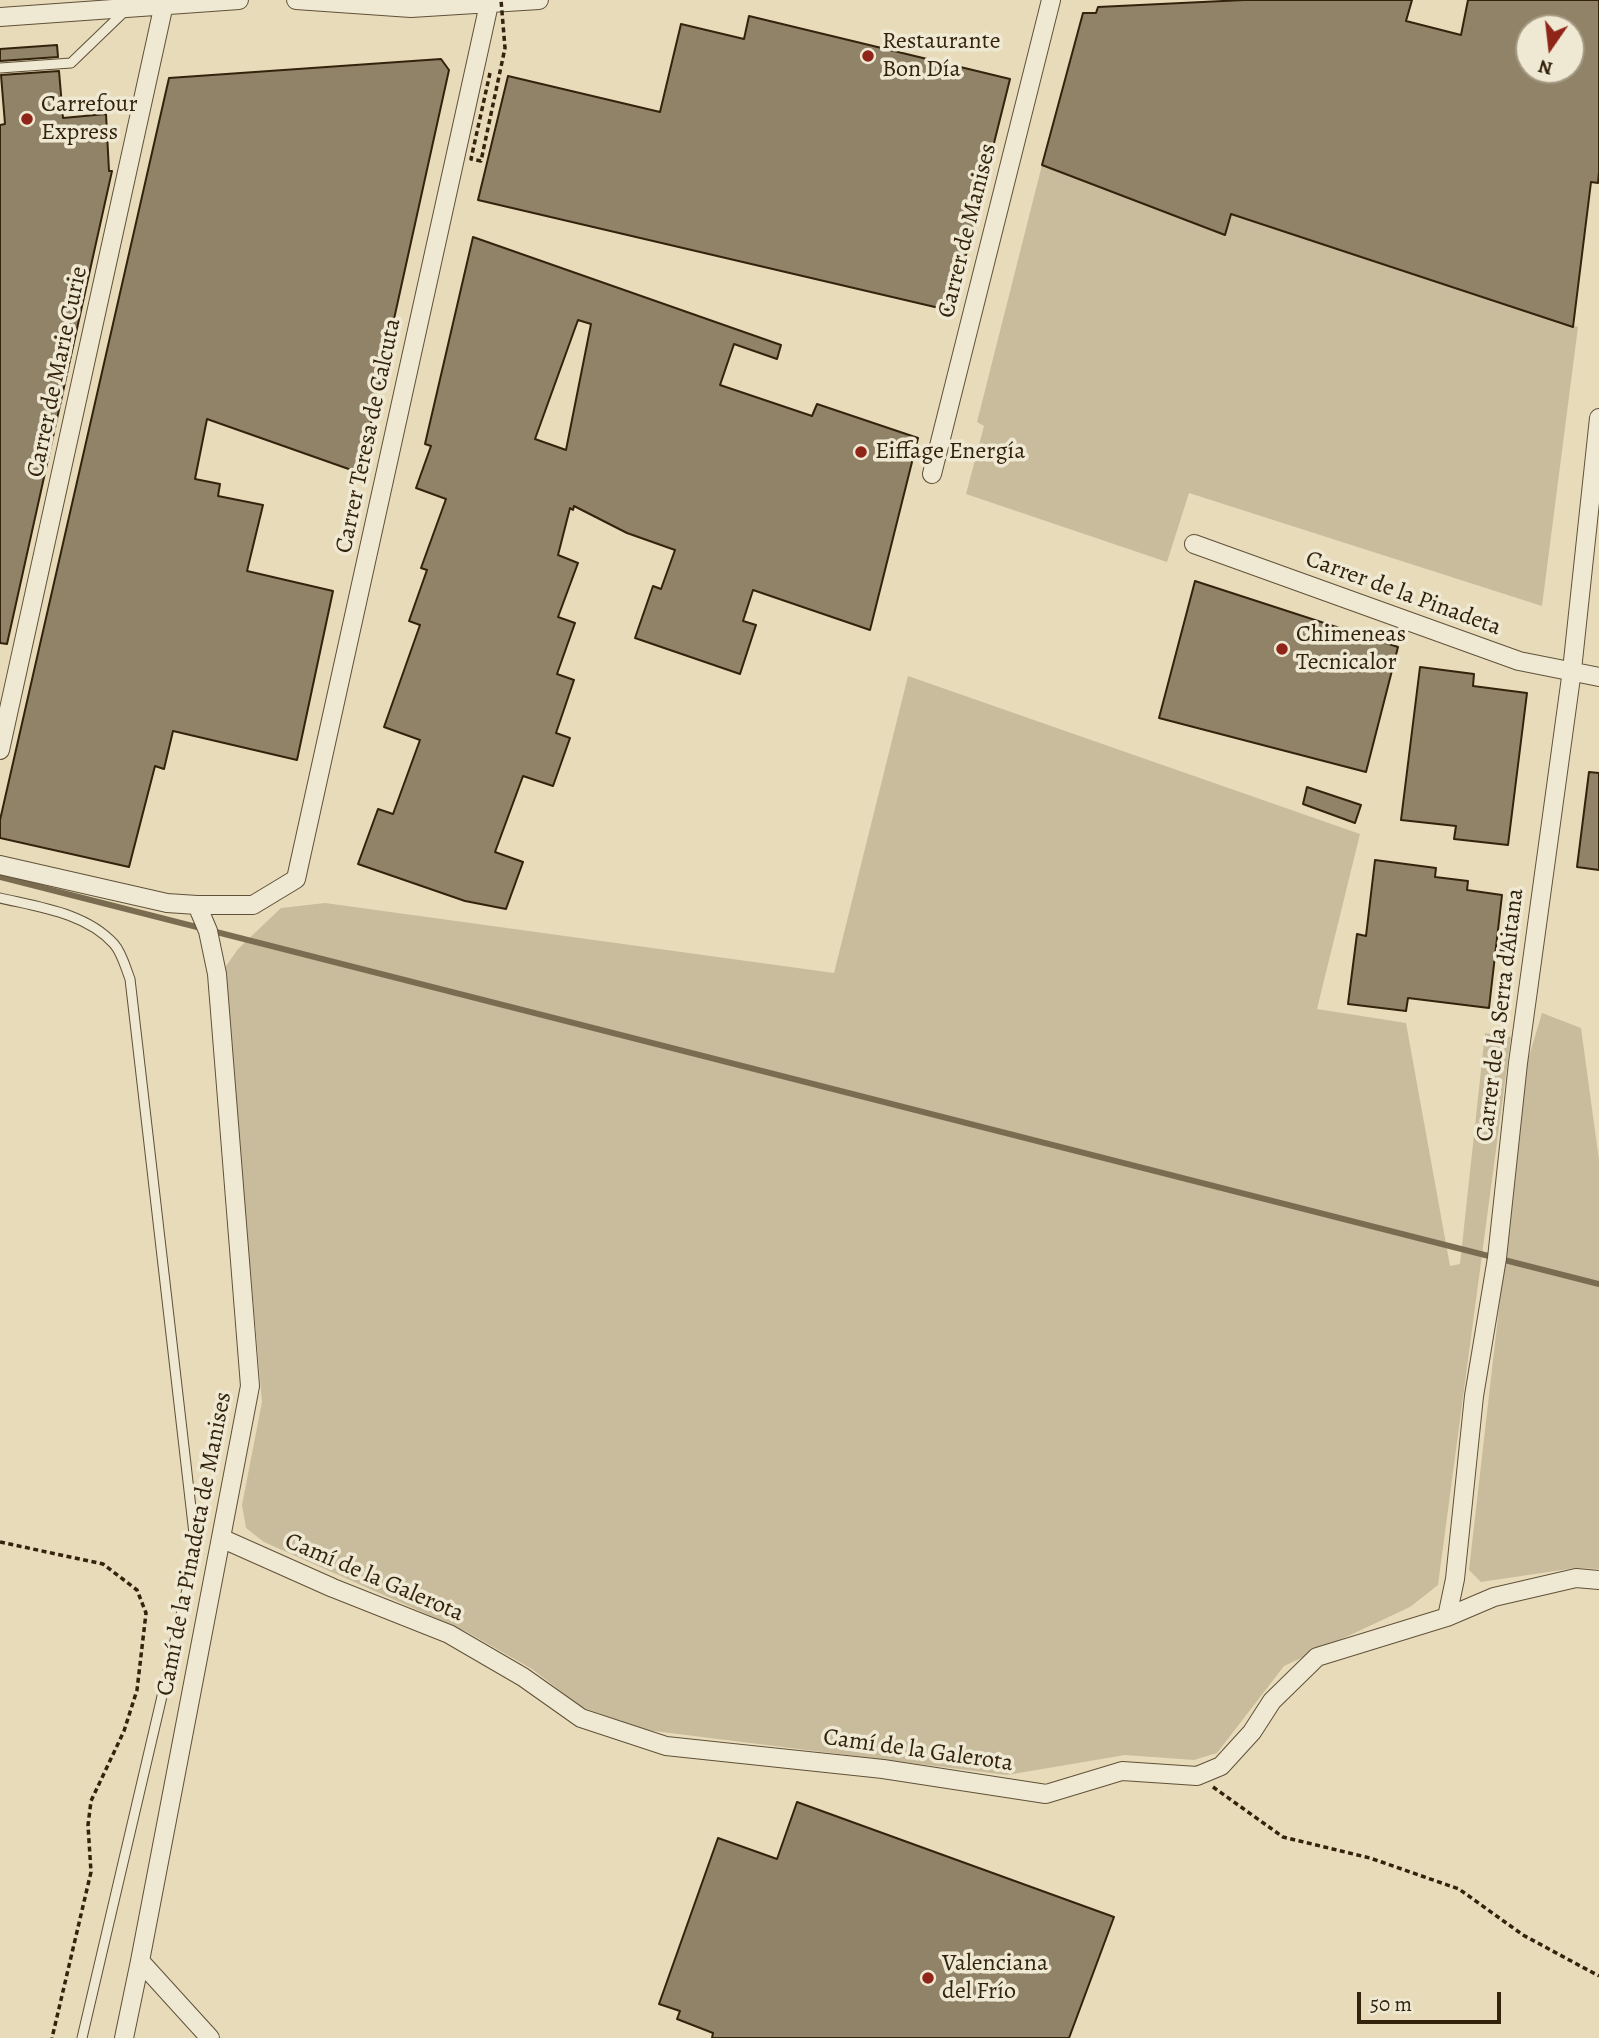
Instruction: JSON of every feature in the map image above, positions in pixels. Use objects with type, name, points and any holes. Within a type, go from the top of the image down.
[{"type":"street","points":[[0,17],[239,0]]},
{"type":"street","points":[[296,0],[411,8],[539,0]]},
{"type":"street","name":"Carrer de Manises","points":[[932,474],[1051,0]]},
{"type":"street","name":"Carrer Teresa de Calcuta","points":[[197,905],[253,905],[296,879],[495,2]]},
{"type":"street","name":"Carrer de Marie Curie","points":[[0,750],[164,4]]},
{"type":"street","name":"Carrer de la Serra d'Aitana","points":[[1447,1617],[1455,1579],[1474,1396],[1497,1258],[1518,1063],[1572,670],[1599,418]]},
{"type":"street","name":"Carrer de la Pinadeta","points":[[1194,544],[1519,661],[1599,677]]},
{"type":"street","points":[[0,865],[167,903],[197,905]]},
{"type":"street","name":"Camí de la Pinadeta de Manises","points":[[124,2038],[223,1539],[250,1386],[217,974],[208,931],[197,905]]},
{"type":"street","name":"Camí de la Galerota","points":[[223,1539],[333,1588],[449,1634],[523,1677],[581,1718],[666,1746],[883,1769],[1046,1794],[1122,1771],[1197,1776]]},
{"type":"street","points":[[1197,1776],[1221,1766],[1252,1732],[1272,1700],[1317,1657],[1447,1617],[1494,1597],[1576,1578],[1599,1580]]},
{"type":"street","points":[[140,1961],[210,2038]]},
{"type":"lane","points":[[0,68],[71,63],[130,7]]},
{"type":"lane","points":[[0,898],[46,908],[92,925],[117,946],[130,979],[196,1551],[82,2038]]},
{"type":"path","points":[[490,73],[471,159],[481,161],[505,48],[495,2]]},
{"type":"path","points":[[0,1542],[103,1564],[136,1590],[146,1613],[137,1690],[124,1731],[91,1801],[88,1825],[91,1872],[52,2038]]},
{"type":"path","points":[[1197,1776],[1283,1837],[1370,1858],[1459,1889],[1523,1935],[1599,1976]]},
{"type":"shaded area","points":[[1042,165],[1225,235],[1231,214],[1578,327],[1542,606],[1189,493],[1167,562],[966,494],[984,426],[977,422]]},
{"type":"shaded area","points":[[908,676],[1360,834],[1317,1009],[1406,1023],[1450,1266],[1460,1264],[1485,1033],[1511,1037],[1438,1585],[1410,1607],[1284,1666],[1217,1753],[1194,1760],[1125,1755],[1007,1775],[646,1730],[581,1707],[532,1669],[467,1632],[264,1542],[246,1528],[242,1505],[262,1402],[224,969],[238,949],[281,908],[325,903],[834,973]]},
{"type":"shaded area","points":[[1542,1013],[1581,1028],[1599,1160],[1599,1569],[1575,1568],[1481,1582],[1469,1570],[1527,1063]]},
{"type":"building","points":[[1244,0],[1412,0],[1406,21],[1461,35],[1468,0],[1599,0],[1599,172],[1598,183],[1591,182],[1573,327],[1231,214],[1225,235],[1042,165],[1083,13],[1096,13],[1098,7]]},
{"type":"building","points":[[749,16],[1010,79],[952,311],[478,200],[508,76],[660,112],[681,24],[744,39]]},
{"type":"building","points":[[57,45],[58,57],[0,61],[0,49]]},
{"type":"building","points":[[441,59],[449,70],[360,473],[207,419],[195,479],[220,484],[218,496],[263,505],[247,571],[333,591],[297,760],[173,731],[164,769],[155,766],[129,867],[0,838],[0,820],[169,78]]},
{"type":"building","points":[[59,71],[63,118],[106,114],[109,171],[112,171],[7,644],[0,643],[0,125],[5,124],[1,75]]},
{"type":"building","points":[[473,237],[781,345],[777,359],[734,344],[720,385],[812,416],[817,404],[918,438],[870,630],[753,590],[743,621],[756,625],[740,674],[635,638],[653,586],[661,589],[675,550],[627,533],[574,506],[573,510],[570,508],[558,555],[578,563],[558,617],[575,623],[557,674],[574,680],[556,733],[570,738],[553,786],[523,776],[495,852],[523,862],[506,909],[465,901],[358,864],[378,809],[393,814],[420,740],[384,727],[420,625],[409,621],[427,570],[421,568],[446,499],[416,488],[431,446],[425,444]],"holes":[[[578,320],[591,324],[566,450],[535,439]]]},
{"type":"building","points":[[1195,581],[1398,647],[1366,772],[1159,718]]},
{"type":"building","points":[[1420,667],[1474,674],[1473,686],[1527,693],[1508,845],[1454,839],[1456,826],[1401,820]]},
{"type":"building","points":[[1589,772],[1599,773],[1599,870],[1577,867]]},
{"type":"building","points":[[1307,787],[1361,805],[1355,823],[1303,804]]},
{"type":"building","points":[[1375,860],[1436,868],[1435,877],[1468,881],[1467,890],[1502,895],[1489,1008],[1408,998],[1406,1011],[1348,1004],[1357,934],[1366,936]]},
{"type":"building","points":[[797,1802],[1114,1917],[1069,2038],[712,2038],[713,2033],[677,2019],[680,2011],[659,2004],[718,1838],[777,1859]]},
{"type":"waterway","points":[[0,877],[1599,1284]]},
{"type":"place","name":"Restaurante Bon Día","points":[[868,56]]},
{"type":"place","name":"Carrefour Express","points":[[27,119]]},
{"type":"place","name":"Eiffage Energía","points":[[861,452]]},
{"type":"place","name":"Chimeneas Tecnicalor","points":[[1282,649]]},
{"type":"place","name":"Valenciana del Frío","points":[[928,1978]]}]
